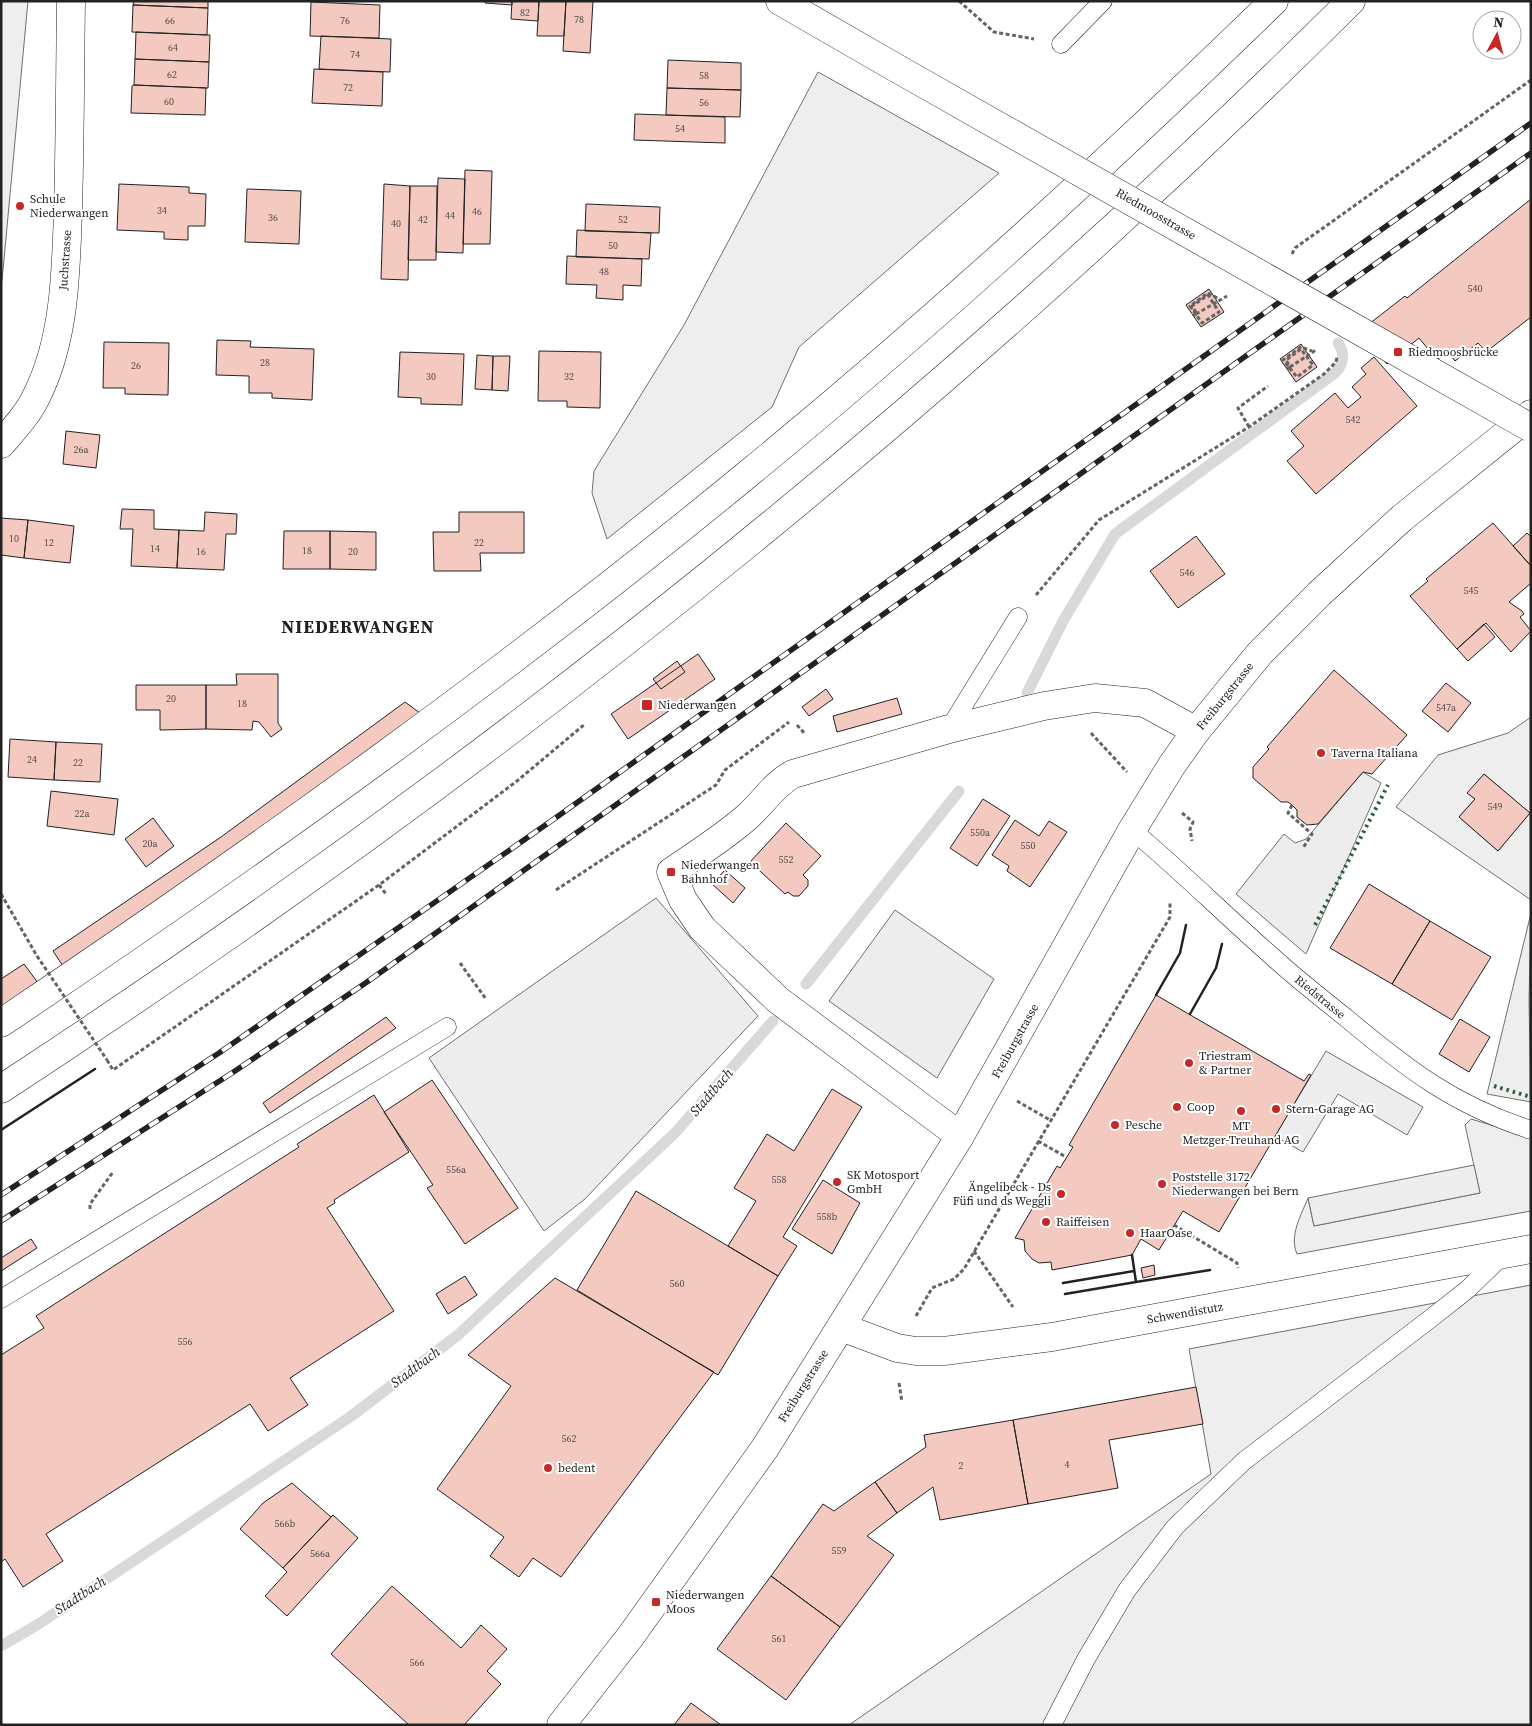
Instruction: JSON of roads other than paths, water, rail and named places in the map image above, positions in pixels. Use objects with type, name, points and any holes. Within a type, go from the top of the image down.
[{"type":"main road","name":"Juchstrasse","points":[[1,444],[37,396],[52,355],[60,312],[66,266],[70,159],[70,1]]},
{"type":"main road","name":"Riedmoosstrasse","points":[[780,1],[1531,428]]},
{"type":"main road","points":[[1,1023],[334,793],[501,669],[667,540],[820,414],[982,274],[1130,139],[1274,1]]},
{"type":"main road","points":[[1,1089],[192,960],[372,832],[534,713],[773,524],[939,385],[1098,243],[1352,1]]},
{"type":"main road","name":"Freiburgstrasse","points":[[561,1725],[630,1637],[765,1448],[960,1136],[990,1086],[1132,830],[1172,765],[1196,731],[1260,654],[1319,594],[1402,518],[1531,414]]},
{"type":"main road","points":[[960,1136],[772,994],[702,928],[683,900],[671,872],[721,839],[749,816],[784,778],[792,774],[948,729],[1044,706],[1095,698],[1145,703],[1196,731]]},
{"type":"main road","name":"Schwendistutz","points":[[841,1327],[897,1348],[916,1352],[944,1351],[1052,1337],[1531,1249]]},
{"type":"lane","points":[[1061,44],[1104,1]]},
{"type":"lane","points":[[948,729],[1018,617]]},
{"type":"lane","name":"Riedstrasse","points":[[1132,830],[1183,872],[1208,899],[1277,961],[1411,1070],[1465,1104],[1494,1118],[1531,1130]]},
{"type":"lane","points":[[1,1299],[447,1027]]},
{"type":"lane","points":[[1052,1725],[1086,1659],[1127,1590],[1175,1527],[1244,1461],[1468,1289],[1504,1255]]},
{"type":"waterway","points":[[1027,693],[1063,621],[1115,534],[1335,373],[1340,366],[1342,358],[1342,351],[1338,343]]},
{"type":"waterway","points":[[806,984],[959,791]]},
{"type":"waterway","name":"Stadtbach","points":[[1,1646],[37,1625],[350,1417],[458,1335],[675,1133],[773,1021]]},
{"type":"railway","points":[[1,1195],[219,1053],[554,819],[1531,123]]},
{"type":"railway","points":[[1,1221],[232,1073],[367,982],[1531,153]]},
{"type":"place","name":"Schule Niederwangen","points":[[20,206]]},
{"type":"place","name":"Riedmoosbrücke","points":[[1398,352]]},
{"type":"place","name":"Niederwangen","points":[[647,705]]},
{"type":"place","name":"Taverna Italiana","points":[[1321,753]]},
{"type":"place","name":"Niederwangen Bahnhof","points":[[671,872]]},
{"type":"place","name":"Triestram & Partner","points":[[1189,1063]]},
{"type":"place","name":"Coop","points":[[1177,1107]]},
{"type":"place","name":"Stern-Garage AG","points":[[1276,1109]]},
{"type":"place","name":"MT Metzger-Treuhand AG","points":[[1241,1111]]},
{"type":"place","name":"Pesche","points":[[1115,1125]]},
{"type":"place","name":"SK Motosport GmbH","points":[[837,1182]]},
{"type":"place","name":"Poststelle 3172 Niederwangen bei Bern","points":[[1162,1184]]},
{"type":"place","name":"Ängelibeck - Ds Füfi und ds Weggli","points":[[1061,1194]]},
{"type":"place","name":"Raiffeisen","points":[[1046,1222]]},
{"type":"place","name":"HaarOase","points":[[1130,1233]]},
{"type":"place","name":"bedent","points":[[548,1468]]},
{"type":"place","name":"Niederwangen Moos","points":[[656,1602]]},
{"type":"district","name":"NIEDERWANGEN","points":[[358,626]]}]
